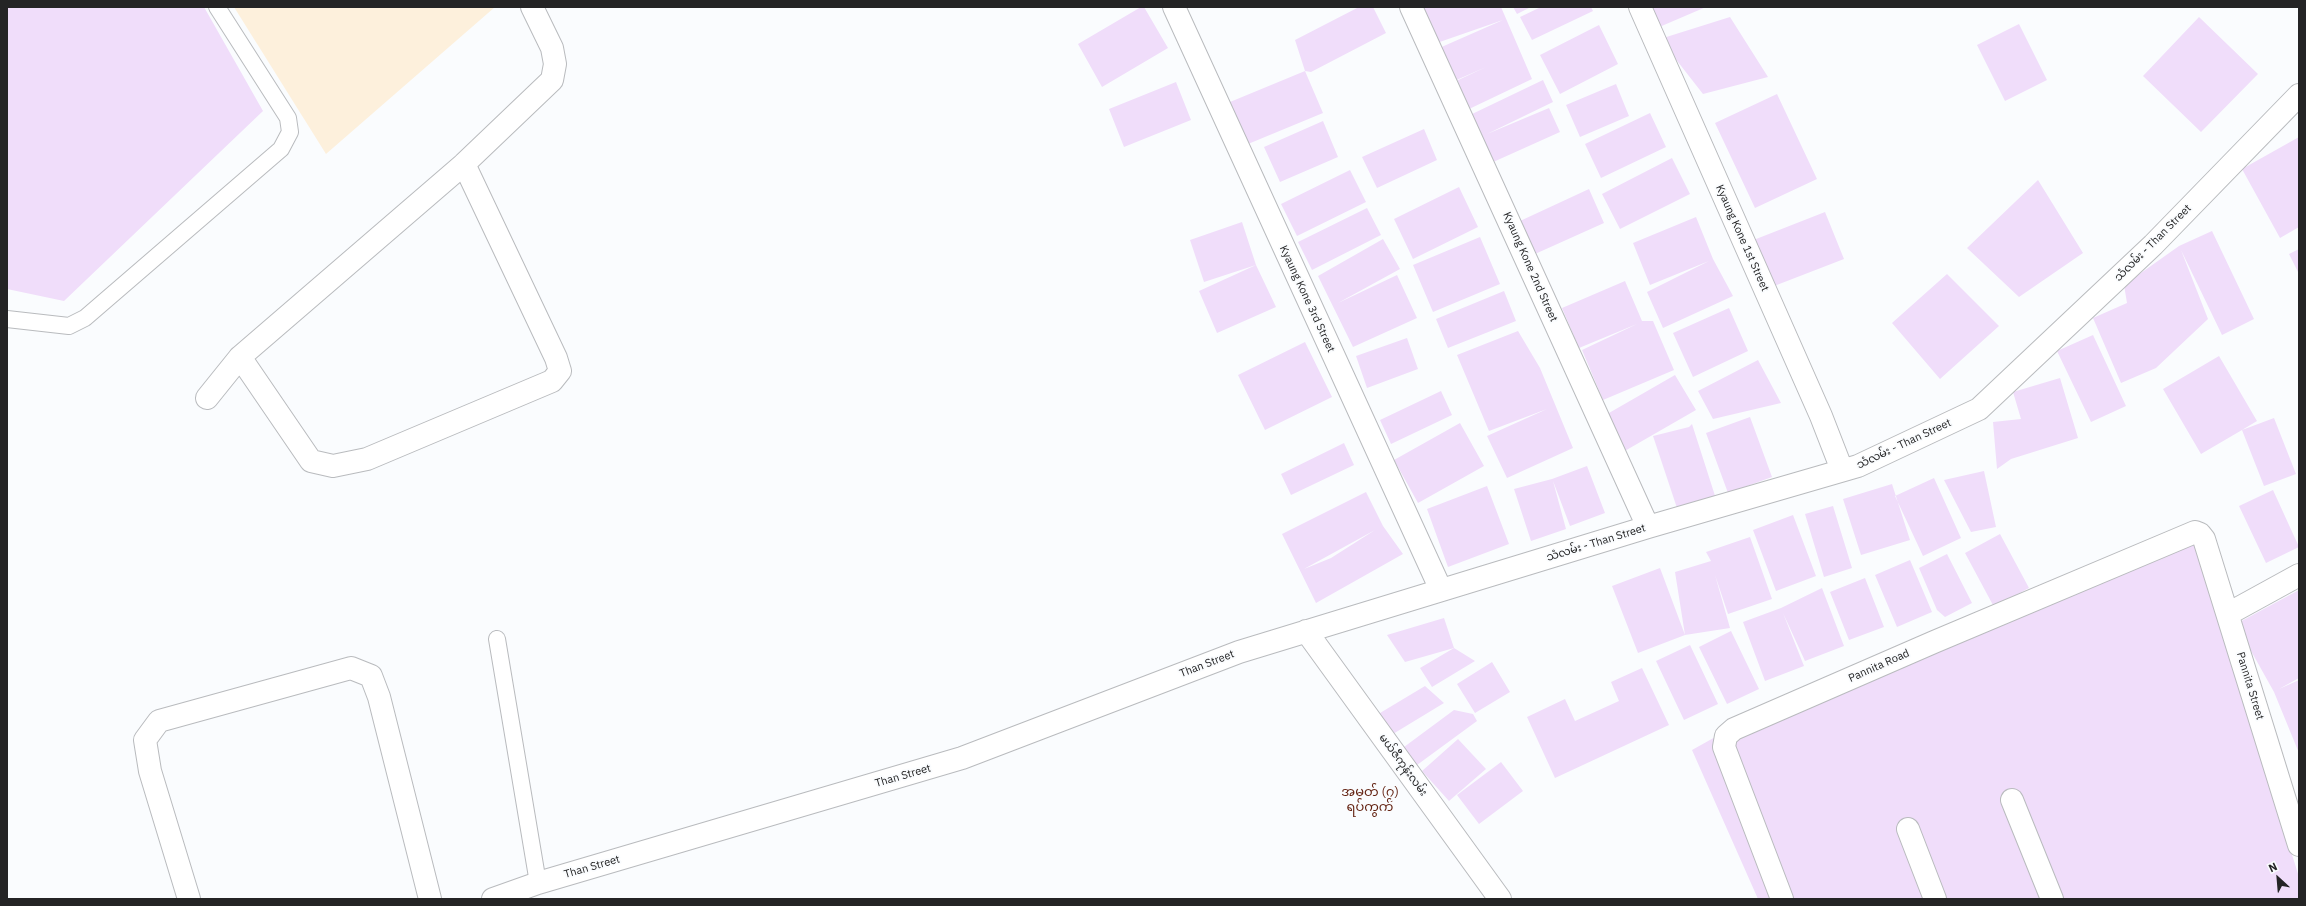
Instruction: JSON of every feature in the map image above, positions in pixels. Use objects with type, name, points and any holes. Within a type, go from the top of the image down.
[{"type":"street","points":[[207,398],[240,358],[464,164],[552,80],[555,64],[552,48],[532,7]]},
{"type":"street","name":"Kyaung Kone 3rd Street","points":[[1174,7],[1441,590]]},
{"type":"street","name":"Kyaung Kone 2nd Street","points":[[1411,7],[1648,527]]},
{"type":"street","name":"Kyaung Kone 1st Street","points":[[1640,7],[1821,416],[1842,470]]},
{"type":"street","name":"သံလမ်း - Than Street","points":[[1306,631],[1648,527],[1858,466],[1979,409],[2153,245],[2299,96]]},
{"type":"street","points":[[240,358],[311,461],[333,466],[367,459],[552,382],[560,372],[556,358],[464,164]]},
{"type":"street","name":"Pannita Street","points":[[2195,532],[2200,534],[2204,539],[2299,845]]},
{"type":"street","name":"Pannita Road","points":[[1782,899],[1724,748],[1726,736],[1734,729],[1934,642],[2195,532]]},
{"type":"street","points":[[2228,614],[2299,575]]},
{"type":"street","name":"Than Street","points":[[493,899],[538,883],[962,758],[1239,652],[1306,631]]},
{"type":"street","name":"မယ်ဇီကုန်းလမ်း","points":[[1306,631],[1500,899]]},
{"type":"street","points":[[189,899],[150,771],[145,740],[159,721],[351,668],[371,676],[379,697],[430,899]]},
{"type":"street","points":[[2012,800],[2052,899]]},
{"type":"street","points":[[1908,829],[1935,899]]},
{"type":"lane","points":[[7,319],[69,326],[85,318],[281,149],[290,132],[288,118],[217,7]]},
{"type":"lane","points":[[497,639],[538,883]]},
{"type":"shaded area","points":[[234,7],[495,7],[326,154]]},
{"type":"building","points":[[7,7],[204,7],[263,111],[64,301],[7,289]]},
{"type":"building","points":[[1141,7],[1144,7],[1168,48],[1102,87],[1078,44]]},
{"type":"building","points":[[1359,7],[1373,7],[1386,33],[1311,72],[1305,71],[1295,40]]},
{"type":"building","points":[[1417,7],[1501,7],[1532,79],[1467,110],[1454,82],[1486,67],[1452,82],[1437,49],[1503,20],[1431,45]]},
{"type":"building","points":[[1513,7],[1531,7],[1517,14]]},
{"type":"building","points":[[1541,7],[1591,7],[1593,11],[1532,40],[1520,17]]},
{"type":"building","points":[[1648,7],[1706,7],[1657,28]]},
{"type":"building","points":[[1730,17],[1768,77],[1703,94],[1660,39]]},
{"type":"building","points":[[2199,17],[2258,74],[2201,132],[2143,76]]},
{"type":"building","points":[[2019,24],[2047,80],[2005,101],[1977,45]]},
{"type":"building","points":[[1599,25],[1618,64],[1560,94],[1540,55]]},
{"type":"building","points":[[1305,71],[1323,113],[1248,144],[1230,102]]},
{"type":"building","points":[[1543,80],[1553,102],[1487,134],[1549,108],[1560,132],[1491,163],[1470,115]]},
{"type":"building","points":[[1176,82],[1191,120],[1124,147],[1109,109]]},
{"type":"building","points":[[1616,84],[1629,116],[1580,137],[1566,105]]},
{"type":"building","points":[[1777,94],[1817,179],[1755,208],[1715,123]]},
{"type":"building","points":[[1650,113],[1666,147],[1601,178],[1585,144]]},
{"type":"building","points":[[1323,121],[1338,157],[1280,182],[1264,147]]},
{"type":"building","points":[[1424,129],[1437,160],[1377,188],[1362,157]]},
{"type":"building","points":[[2299,137],[2299,227],[2280,238],[2242,169]]},
{"type":"building","points":[[1672,158],[1690,194],[1620,229],[1602,194]]},
{"type":"building","points":[[1350,170],[1366,202],[1297,236],[1281,204]]},
{"type":"building","points":[[2038,180],[2083,253],[2019,297],[1967,248]]},
{"type":"building","points":[[1459,187],[1478,227],[1413,259],[1394,219]]},
{"type":"building","points":[[1589,189],[1604,223],[1535,254],[1520,221]]},
{"type":"building","points":[[1367,208],[1381,235],[1312,270],[1298,242]]},
{"type":"building","points":[[1825,212],[1844,259],[1769,288],[1751,241]]},
{"type":"building","points":[[1696,217],[1713,259],[1733,296],[1663,328],[1647,292],[1709,261],[1650,285],[1633,243]]},
{"type":"building","points":[[1242,222],[1256,265],[1204,282],[1190,240]]},
{"type":"building","points":[[2212,231],[2254,319],[2222,335],[2181,250],[2208,319],[2156,368],[2121,383],[2093,318],[2127,303],[2124,285],[2179,246]]},
{"type":"building","points":[[1480,237],[1500,284],[1433,312],[1413,265]]},
{"type":"building","points":[[1383,239],[1400,269],[1338,303],[1397,275],[1417,318],[1353,347],[1318,276]]},
{"type":"building","points":[[2299,249],[2299,274],[2289,254]]},
{"type":"building","points":[[1256,265],[1276,307],[1217,333],[1199,291]]},
{"type":"building","points":[[1947,274],[1999,326],[1940,379],[1892,323]]},
{"type":"building","points":[[1625,281],[1642,321],[1653,321],[1674,370],[1603,400],[1582,350],[1637,324],[1579,348],[1562,308]]},
{"type":"building","points":[[1504,291],[1516,321],[1448,348],[1436,319]]},
{"type":"building","points":[[1729,308],[1748,351],[1693,377],[1673,333]]},
{"type":"building","points":[[1518,331],[1540,368],[1573,448],[1507,478],[1487,436],[1547,409],[1489,431],[1457,355]]},
{"type":"building","points":[[2093,335],[2126,406],[2091,422],[2057,351]]},
{"type":"building","points":[[1407,338],[1418,369],[1367,388],[1356,356]]},
{"type":"building","points":[[1305,342],[1332,397],[1265,430],[1238,375]]},
{"type":"building","points":[[2219,356],[2257,421],[2201,454],[2163,389]]},
{"type":"building","points":[[1758,360],[1781,403],[1713,419],[1698,391]]},
{"type":"building","points":[[1675,375],[1696,410],[1623,452],[1602,417]]},
{"type":"building","points":[[2060,378],[2078,438],[2011,459],[1997,469],[1993,422],[2021,419],[2013,392]]},
{"type":"building","points":[[1441,391],[1452,415],[1391,444],[1380,420]]},
{"type":"building","points":[[1750,417],[1772,477],[1728,493],[1706,433]]},
{"type":"building","points":[[2274,418],[2296,474],[2264,486],[2242,430]]},
{"type":"building","points":[[1460,423],[1484,466],[1418,503],[1394,460]]},
{"type":"building","points":[[1692,424],[1717,502],[1679,514],[1653,436],[1689,427]]},
{"type":"building","points":[[1344,443],[1354,465],[1291,495],[1281,474]]},
{"type":"building","points":[[1587,466],[1605,513],[1570,526],[1553,481],[1566,529],[1531,541],[1514,489],[1552,479]]},
{"type":"building","points":[[1984,471],[1996,527],[1971,532],[1944,480]]},
{"type":"building","points":[[1934,478],[1961,538],[1923,556],[1895,496]]},
{"type":"building","points":[[1892,484],[1910,540],[1861,555],[1843,499]]},
{"type":"building","points":[[1487,486],[1509,544],[1448,567],[1427,509]]},
{"type":"building","points":[[2273,490],[2299,547],[2266,563],[2239,506]]},
{"type":"building","points":[[1366,492],[1383,526],[1403,554],[1316,603],[1282,534]],"holes":[[[1375,530],[1331,558],[1304,569]]]},
{"type":"building","points":[[1833,506],[1852,568],[1824,577],[1805,514]]},
{"type":"building","points":[[1793,515],[1816,576],[1776,591],[1753,530]]},
{"type":"building","points":[[2000,534],[2029,588],[1994,607],[1965,553]]},
{"type":"building","points":[[1750,537],[1772,599],[1728,614],[1715,575],[1730,628],[1685,635],[1675,572],[1711,561],[1706,552]]},
{"type":"building","points":[[2193,538],[2299,877],[2299,899],[1758,899],[1692,750],[1769,707]]},
{"type":"building","points":[[1947,554],[1972,603],[1945,617],[1937,610],[1919,568]]},
{"type":"building","points":[[1910,560],[1932,612],[1897,627],[1875,575]]},
{"type":"building","points":[[1660,568],[1685,635],[1638,653],[1612,586]]},
{"type":"building","points":[[1865,578],[1884,627],[1849,640],[1830,592]]},
{"type":"building","points":[[1822,588],[1844,646],[1805,661],[1783,613],[1804,666],[1765,681],[1743,622],[1781,608]]},
{"type":"building","points":[[2299,590],[2299,678],[2279,689],[2299,680],[2299,753],[2274,692],[2236,624]]},
{"type":"building","points":[[1444,618],[1454,648],[1405,662],[1387,635]]},
{"type":"building","points":[[1731,631],[1759,689],[1727,704],[1699,647]]},
{"type":"building","points":[[1690,645],[1718,704],[1684,720],[1656,661]]},
{"type":"building","points":[[1454,648],[1475,661],[1432,687],[1420,668]]},
{"type":"building","points":[[1492,662],[1510,692],[1475,713],[1457,684]]},
{"type":"building","points":[[1642,668],[1669,725],[1555,778],[1527,717],[1565,699],[1575,721],[1619,701],[1611,682]]},
{"type":"building","points":[[1425,686],[1444,703],[1388,737],[1375,716]]},
{"type":"building","points":[[1454,710],[1473,714],[1477,721],[1417,765],[1404,747]]},
{"type":"building","points":[[1458,739],[1486,769],[1449,801],[1422,771]]},
{"type":"building","points":[[1501,762],[1523,791],[1479,824],[1457,795]]},
{"type":"district","name":"အမှတ် (၇) ရပ်ကွက်","points":[[1370,800]]}]
